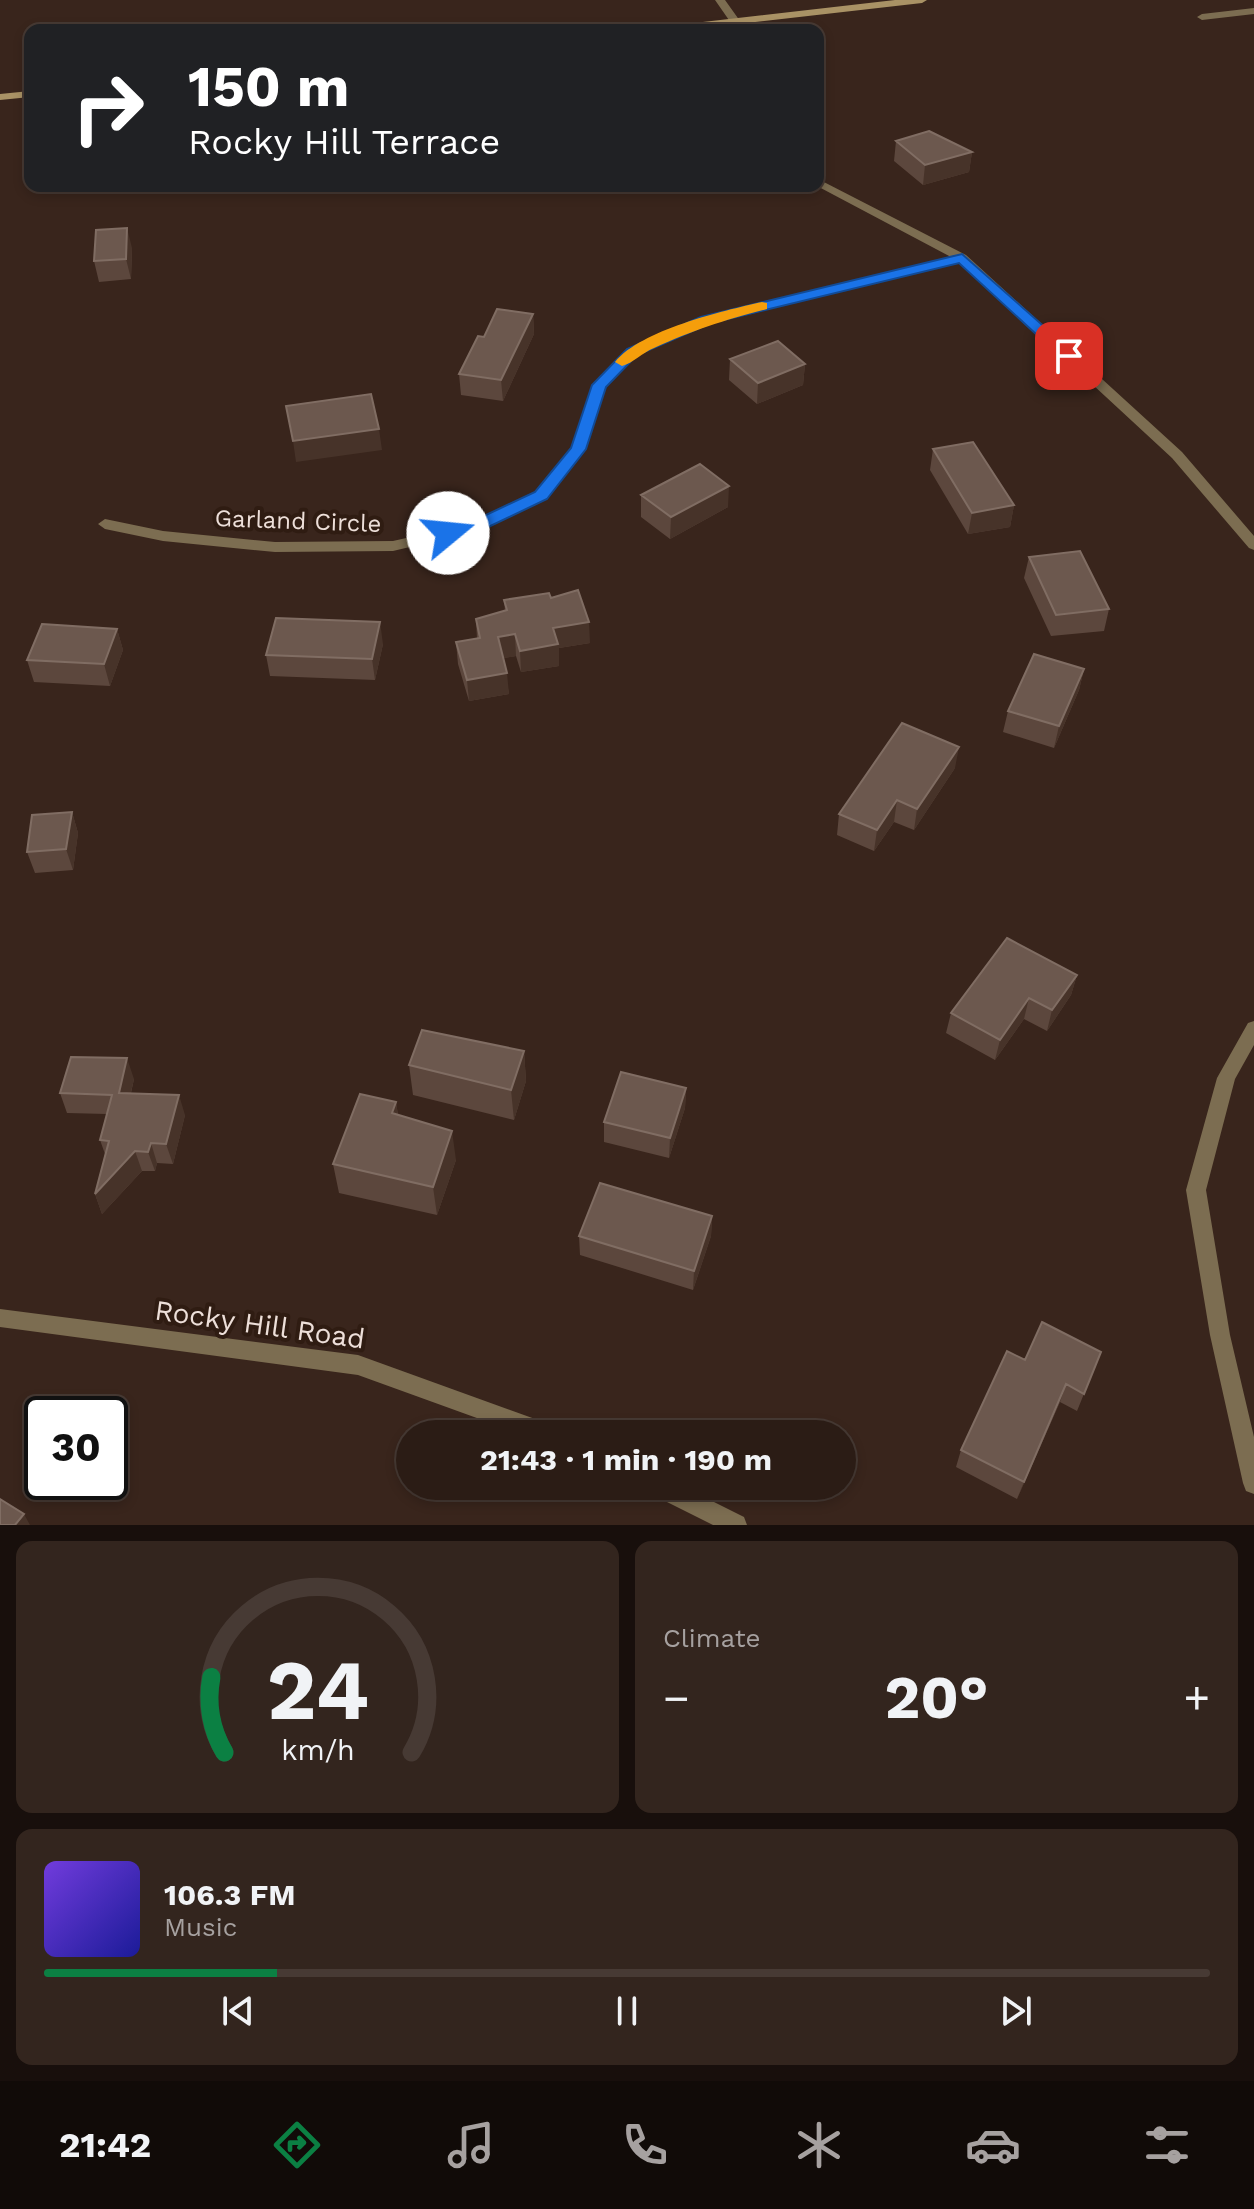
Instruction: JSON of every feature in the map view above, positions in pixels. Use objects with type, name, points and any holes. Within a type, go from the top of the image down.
[{"type":"main road","points":[[710,24],[922,0]]},
{"type":"main road","points":[[0,97],[24,95]]},
{"type":"street","points":[[720,0],[735,21]]},
{"type":"street","points":[[1202,17],[1254,11]]},
{"type":"street","points":[[824,185],[962,258],[1177,455],[1254,545]]},
{"type":"street","name":"Garland Circle","points":[[105,524],[163,536],[275,547],[393,546],[476,527],[541,495],[578,449],[599,385],[632,352],[706,320],[962,258]]},
{"type":"street","points":[[1254,1028],[1226,1078],[1196,1190],[1220,1335],[1254,1483]]},
{"type":"street","name":"Rocky Hill Road","points":[[0,1318],[358,1365],[510,1420]]},
{"type":"street","points":[[687,1500],[736,1525]]},
{"type":"building","points":[[929,131],[972,152],[925,165],[896,141]]},
{"type":"building","points":[[127,228],[126,259],[94,261],[96,230]]},
{"type":"building","points":[[497,309],[533,314],[501,380],[459,374],[478,336],[484,337]]},
{"type":"building","points":[[778,341],[805,364],[758,383],[730,359]]},
{"type":"building","points":[[371,394],[379,429],[293,441],[286,406]]},
{"type":"building","points":[[973,442],[1014,505],[972,513],[933,449]]},
{"type":"building","points":[[700,464],[729,486],[671,517],[641,495]]},
{"type":"building","points":[[1080,551],[1109,609],[1056,615],[1029,557]]},
{"type":"building","points":[[578,590],[589,622],[553,628],[558,644],[520,651],[515,634],[498,637],[507,673],[467,680],[456,642],[480,638],[476,619],[507,610],[504,600],[549,593],[551,598]]},
{"type":"building","points":[[276,618],[380,622],[372,659],[266,655]]},
{"type":"building","points":[[42,624],[117,629],[104,664],[27,660]]},
{"type":"building","points":[[1034,654],[1084,669],[1059,726],[1008,711]]},
{"type":"building","points":[[902,723],[959,747],[917,809],[897,800],[877,830],[839,814]]},
{"type":"building","points":[[72,812],[66,849],[27,852],[32,815]]},
{"type":"building","points":[[1007,938],[1077,975],[1052,1010],[1029,998],[1000,1040],[951,1013]]},
{"type":"building","points":[[422,1030],[524,1051],[511,1090],[409,1065]]},
{"type":"building","points":[[71,1057],[127,1058],[119,1093],[179,1095],[166,1144],[151,1143],[148,1152],[135,1151],[95,1194],[109,1141],[100,1140],[112,1095],[60,1093]]},
{"type":"building","points":[[621,1072],[686,1088],[670,1138],[604,1122]]},
{"type":"building","points":[[360,1094],[396,1102],[392,1113],[452,1131],[433,1187],[333,1164]]},
{"type":"building","points":[[600,1183],[712,1216],[694,1271],[579,1236]]},
{"type":"building","points":[[1042,1322],[1101,1352],[1084,1394],[1066,1384],[1024,1482],[961,1450],[1007,1351],[1025,1360]]},
{"type":"building","points":[[0,1499],[24,1514],[15,1525],[0,1525]]},
{"type":"slow traffic","points":[[622,362],[632,352],[706,320],[762,306]]},
{"type":"route","points":[[448,533],[476,527],[541,495],[578,449],[599,385],[632,352],[706,320],[962,258],[1069,356]]}]
